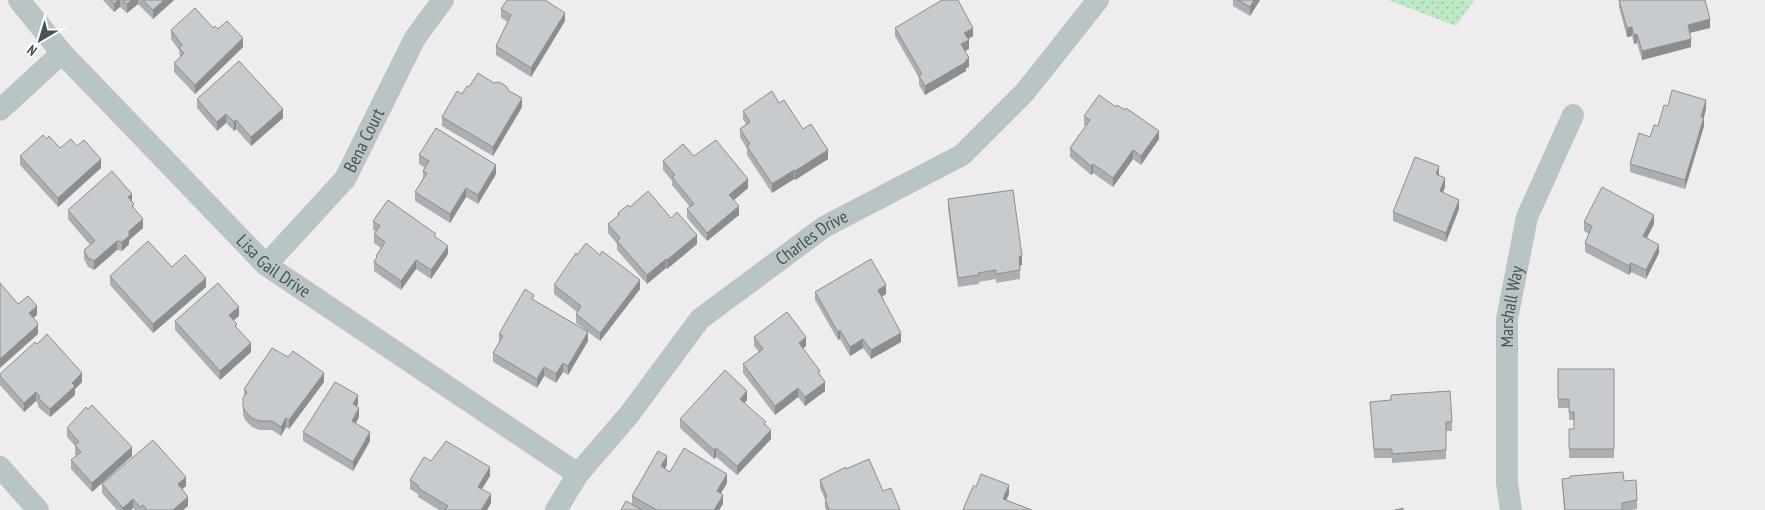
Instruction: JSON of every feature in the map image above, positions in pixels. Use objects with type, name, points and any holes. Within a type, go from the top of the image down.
[{"type":"street","name":"Lisa Gail Drive","points":[[19,0],[62,54],[266,266],[578,474]]},
{"type":"street","name":"Bena Court","points":[[266,266],[345,179],[415,38],[443,0]]},
{"type":"street","name":"Charles Drive","points":[[556,510],[578,474],[628,416],[700,319],[824,227],[962,155],[1025,92],[1098,0]]},
{"type":"street","points":[[0,110],[62,54]]},
{"type":"street","name":"Marshall Way","points":[[1511,510],[1507,483],[1507,319],[1527,217],[1573,116]]},
{"type":"street","points":[[0,467],[38,510]]},
{"type":"green space","points":[[1388,0],[1474,0],[1456,26]]},
{"type":"building","points":[[123,0],[132,0],[127,4]]},
{"type":"building","points":[[143,0],[164,0],[153,10]]},
{"type":"building","points":[[507,0],[545,0],[565,13],[531,68],[496,46],[511,15],[501,9]]},
{"type":"building","points":[[942,0],[958,0],[973,28],[964,33],[969,40],[961,44],[969,58],[966,62],[925,86],[919,76],[922,74],[895,28]]},
{"type":"building","points":[[1238,0],[1254,0],[1250,7]]},
{"type":"building","points":[[1619,0],[1705,0],[1710,19],[1688,25],[1691,39],[1642,51],[1637,34],[1634,35],[1632,27],[1627,28]]},
{"type":"building","points":[[195,8],[213,28],[215,26],[218,29],[227,21],[243,38],[195,85],[174,63],[184,53],[179,48],[182,45],[171,30]]},
{"type":"building","points":[[239,61],[283,109],[251,137],[236,120],[234,122],[226,114],[217,122],[197,99]]},
{"type":"building","points":[[478,73],[494,83],[499,82],[506,86],[509,91],[522,98],[493,147],[442,117],[457,91],[462,94]]},
{"type":"building","points":[[1672,90],[1706,100],[1701,117],[1704,117],[1685,180],[1630,164],[1639,133],[1650,137],[1654,125],[1658,126],[1664,105],[1668,106]]},
{"type":"building","points":[[772,91],[779,103],[784,100],[803,129],[811,124],[828,150],[772,184],[747,146],[750,144],[740,129],[750,122],[743,111]]},
{"type":"building","points":[[1099,95],[1116,107],[1117,105],[1125,110],[1126,108],[1159,131],[1141,156],[1133,150],[1113,178],[1093,164],[1091,166],[1070,148],[1090,120],[1084,116]]},
{"type":"building","points":[[436,128],[496,165],[478,195],[466,188],[450,214],[415,192],[427,173],[423,171],[429,161],[419,155]]},
{"type":"building","points":[[43,135],[47,139],[49,136],[60,148],[71,139],[77,146],[84,140],[101,159],[58,198],[20,156]]},
{"type":"building","points":[[716,140],[748,179],[729,195],[739,206],[707,233],[687,209],[694,204],[672,177],[675,175],[663,161],[683,144],[694,156]]},
{"type":"building","points":[[1415,157],[1439,166],[1436,174],[1445,178],[1440,191],[1459,200],[1446,233],[1393,212]]},
{"type":"building","points":[[112,171],[132,194],[128,197],[134,204],[132,206],[143,219],[129,231],[129,236],[122,242],[117,241],[94,261],[88,258],[84,250],[95,241],[68,210]]},
{"type":"building","points":[[1602,187],[1654,215],[1643,236],[1659,245],[1646,270],[1631,263],[1629,266],[1585,243],[1592,226],[1584,222]]},
{"type":"building","points":[[1013,190],[1022,256],[1019,257],[1020,270],[996,274],[996,270],[958,278],[948,199]]},
{"type":"building","points":[[648,191],[671,218],[677,212],[697,235],[647,275],[617,241],[620,238],[608,224],[619,215],[618,213],[628,205],[630,207]]},
{"type":"building","points":[[388,200],[436,234],[434,236],[448,246],[431,270],[416,260],[401,281],[374,262],[385,242],[374,234],[380,226],[373,221]]},
{"type":"building","points":[[148,241],[172,267],[185,255],[206,278],[153,324],[110,276]]},
{"type":"building","points":[[586,243],[600,255],[602,251],[640,280],[600,333],[576,314],[581,306],[554,285],[576,253],[577,255]]},
{"type":"building","points":[[871,259],[886,285],[878,290],[901,333],[871,350],[863,339],[850,347],[840,330],[838,332],[815,292]]},
{"type":"building","points":[[0,283],[18,304],[28,296],[37,306],[29,313],[38,325],[0,359]]},
{"type":"building","points":[[218,283],[239,307],[229,315],[237,324],[235,326],[251,343],[220,371],[175,321]]},
{"type":"building","points":[[525,289],[534,295],[532,299],[588,332],[568,366],[563,363],[556,374],[544,367],[537,379],[493,353],[503,336],[499,334]]},
{"type":"building","points":[[787,312],[806,337],[799,343],[820,371],[818,372],[825,382],[805,397],[798,388],[775,406],[743,364],[763,349],[754,337]]},
{"type":"building","points":[[47,334],[82,373],[72,383],[75,386],[50,409],[38,398],[40,397],[36,392],[24,403],[0,376],[35,342],[37,344]]},
{"type":"building","points":[[272,348],[288,357],[293,351],[324,373],[289,420],[286,418],[281,427],[272,421],[259,421],[252,418],[243,406],[243,398],[247,392],[244,389]]},
{"type":"building","points":[[1558,369],[1614,369],[1614,449],[1569,449],[1569,429],[1574,429],[1574,412],[1569,412],[1569,399],[1558,399]]},
{"type":"building","points":[[725,370],[747,391],[740,399],[766,422],[764,424],[771,430],[737,466],[716,448],[714,450],[680,419]]},
{"type":"building","points":[[335,382],[358,395],[353,404],[359,408],[352,421],[370,432],[353,462],[303,432]]},
{"type":"building","points":[[1450,391],[1452,422],[1446,422],[1446,450],[1392,454],[1392,449],[1374,449],[1370,402],[1391,400],[1391,395]]},
{"type":"building","points":[[92,405],[132,447],[92,483],[71,460],[81,452],[75,445],[79,442],[67,428],[86,407],[88,409]]},
{"type":"building","points":[[153,440],[186,477],[178,484],[188,497],[173,510],[147,510],[143,505],[140,507],[133,499],[123,508],[102,484]]},
{"type":"building","points":[[446,441],[490,467],[478,487],[491,494],[481,510],[445,510],[448,506],[418,488],[419,486],[410,480],[424,457],[431,461]]},
{"type":"building","points":[[684,448],[727,474],[717,491],[723,495],[714,510],[657,510],[632,496],[658,451],[667,456],[661,466],[670,472]]},
{"type":"building","points":[[869,459],[883,491],[891,488],[900,510],[829,510],[825,498],[827,497],[820,480],[846,467],[846,469]]},
{"type":"building","points":[[1623,472],[1624,481],[1636,480],[1637,500],[1622,503],[1622,510],[1565,510],[1562,479],[1570,478],[1570,476]]},
{"type":"building","points":[[981,474],[1009,485],[1003,499],[1032,510],[963,510]]},
{"type":"building","points":[[626,501],[642,510],[621,510]]}]
